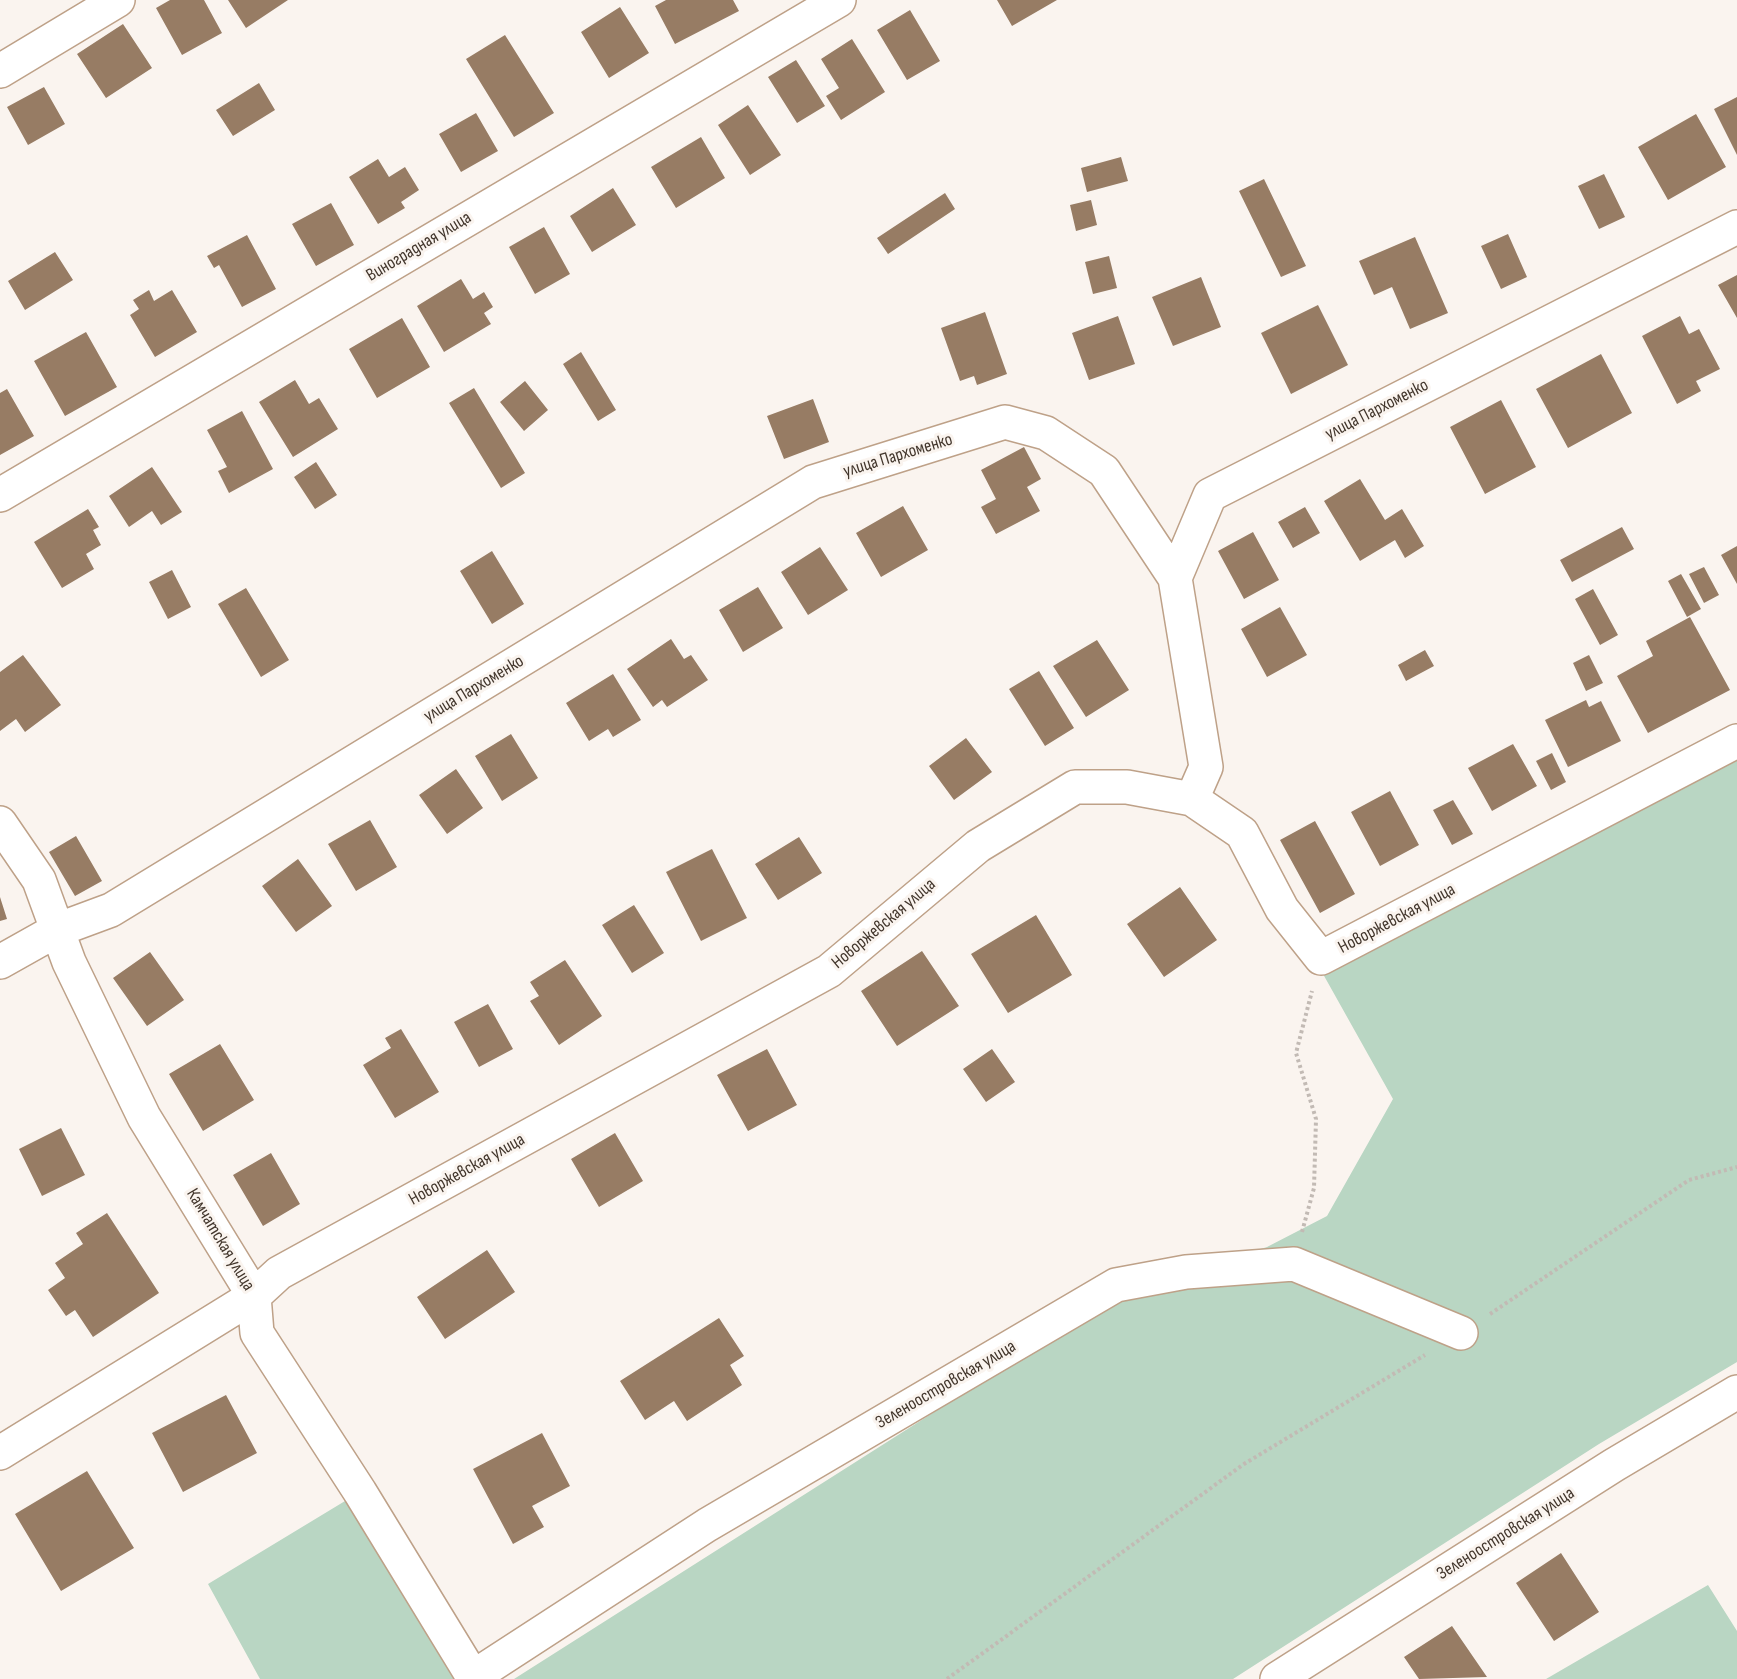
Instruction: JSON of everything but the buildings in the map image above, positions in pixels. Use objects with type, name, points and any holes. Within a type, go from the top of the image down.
[{"type":"street","points":[[0,71],[118,0]]},
{"type":"street","name":"Виноградная улица","points":[[0,495],[838,0]]},
{"type":"street","name":"улица Пархоменко","points":[[1175,578],[1210,495],[1737,227]]},
{"type":"street","name":"улица Пархоменко","points":[[0,962],[57,930],[111,910],[813,482],[1005,422],[1046,433],[1104,471],[1175,578]]},
{"type":"street","points":[[1175,578],[1206,767],[1192,799]]},
{"type":"street","name":"Новоржевская улица","points":[[0,1453],[254,1296],[279,1273],[829,971],[978,846],[1075,787],[1127,787],[1192,799],[1242,833],[1282,909],[1321,958],[1737,741]]},
{"type":"street","name":"Камчатская улица","points":[[0,823],[39,880],[69,962],[144,1117],[254,1296],[257,1333],[360,1492],[472,1677]]},
{"type":"street","name":"Зеленоостровская улица","points":[[472,1677],[707,1525],[1116,1285],[1186,1272],[1294,1264],[1461,1333]]},
{"type":"street","name":"Зеленоостровская улица","points":[[1277,1679],[1614,1465],[1737,1392]]},
{"type":"path","points":[[1294,1264],[1314,1188],[1316,1119],[1296,1053],[1321,958]]},
{"type":"path","points":[[947,1679],[1244,1464],[1461,1333],[1689,1180],[1737,1167]]},
{"type":"green space","points":[[1737,757],[1737,1362],[1599,1444],[1233,1679],[514,1679],[1120,1294],[1267,1247],[1327,1216],[1393,1099],[1323,974]]},
{"type":"green space","points":[[350,1498],[466,1679],[260,1679],[208,1584]]},
{"type":"green space","points":[[1708,1585],[1737,1631],[1737,1679],[1546,1679]]}]
